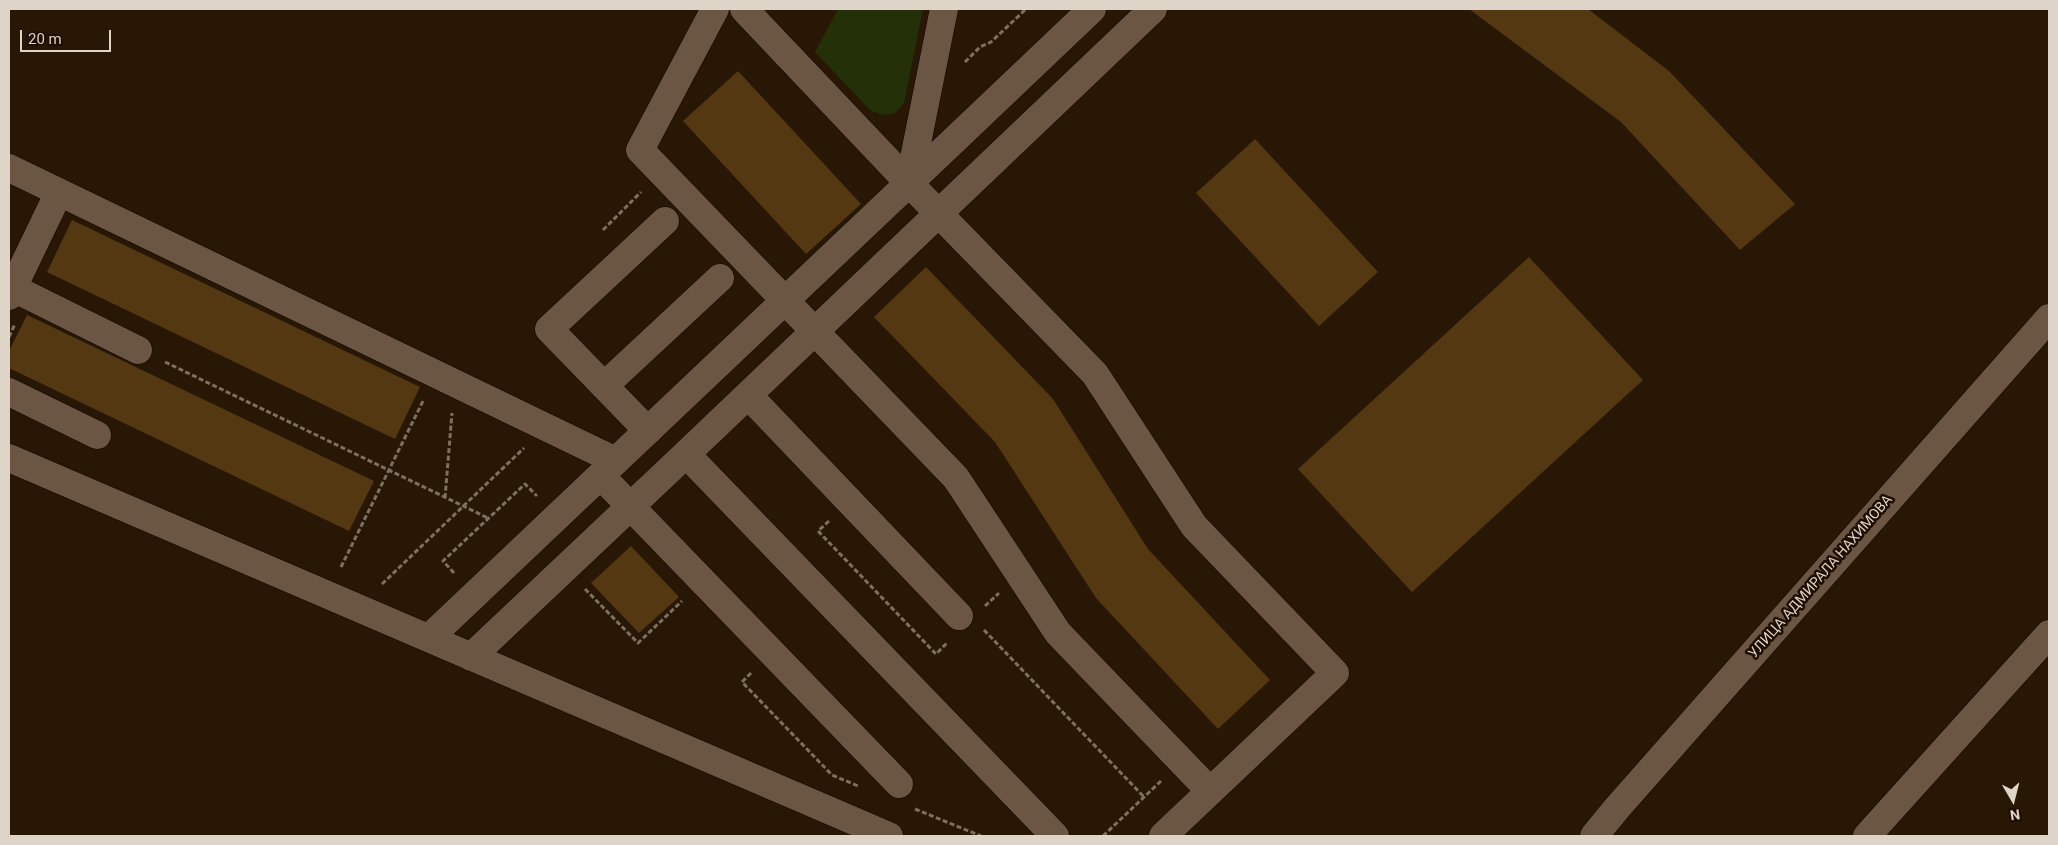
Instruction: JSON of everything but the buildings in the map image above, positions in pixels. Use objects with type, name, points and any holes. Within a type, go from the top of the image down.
[{"type":"street","points":[[715,9],[640,150],[956,478],[1058,632],[1210,792]]},
{"type":"street","points":[[744,9],[938,213],[1095,374],[1194,526],[1335,672],[1163,836]]},
{"type":"street","points":[[910,182],[944,9]]},
{"type":"street","points":[[429,638],[1092,9]]},
{"type":"street","points":[[471,657],[1153,9]]},
{"type":"street","points":[[9,168],[608,468],[630,506],[899,784]]},
{"type":"street","points":[[59,192],[11,292],[138,350]]},
{"type":"street","points":[[648,431],[549,330],[665,221]]},
{"type":"street","points":[[604,386],[720,278]]},
{"type":"street","name":"УЛИЦА АДМИРАЛА НАХИМОВА","points":[[1594,836],[2049,318]]},
{"type":"street","points":[[9,392],[97,435]]},
{"type":"street","points":[[748,395],[969,621]]},
{"type":"street","points":[[686,454],[1055,836]]},
{"type":"street","points":[[9,458],[890,836]]},
{"type":"street","points":[[1867,836],[2049,634]]},
{"type":"street","points":[[1617,808],[1620,836]]},
{"type":"path","points":[[962,65],[980,47],[991,42],[1026,9]]},
{"type":"path","points":[[138,350],[488,518]]},
{"type":"path","points":[[341,567],[425,395]]},
{"type":"path","points":[[445,498],[452,408]]},
{"type":"path","points":[[382,584],[528,444]]},
{"type":"path","points":[[460,579],[443,562],[488,518],[525,484],[542,501]]},
{"type":"path","points":[[332,563],[349,570]]},
{"type":"path","points":[[374,581],[390,588]]},
{"type":"path","points":[[583,587],[638,643],[684,599]]},
{"type":"path","points":[[969,621],[1144,797]]},
{"type":"path","points":[[1103,836],[1181,761]]},
{"type":"green space","points":[[838,9],[923,9],[904,103],[895,113],[882,115],[870,110],[815,52]]}]
